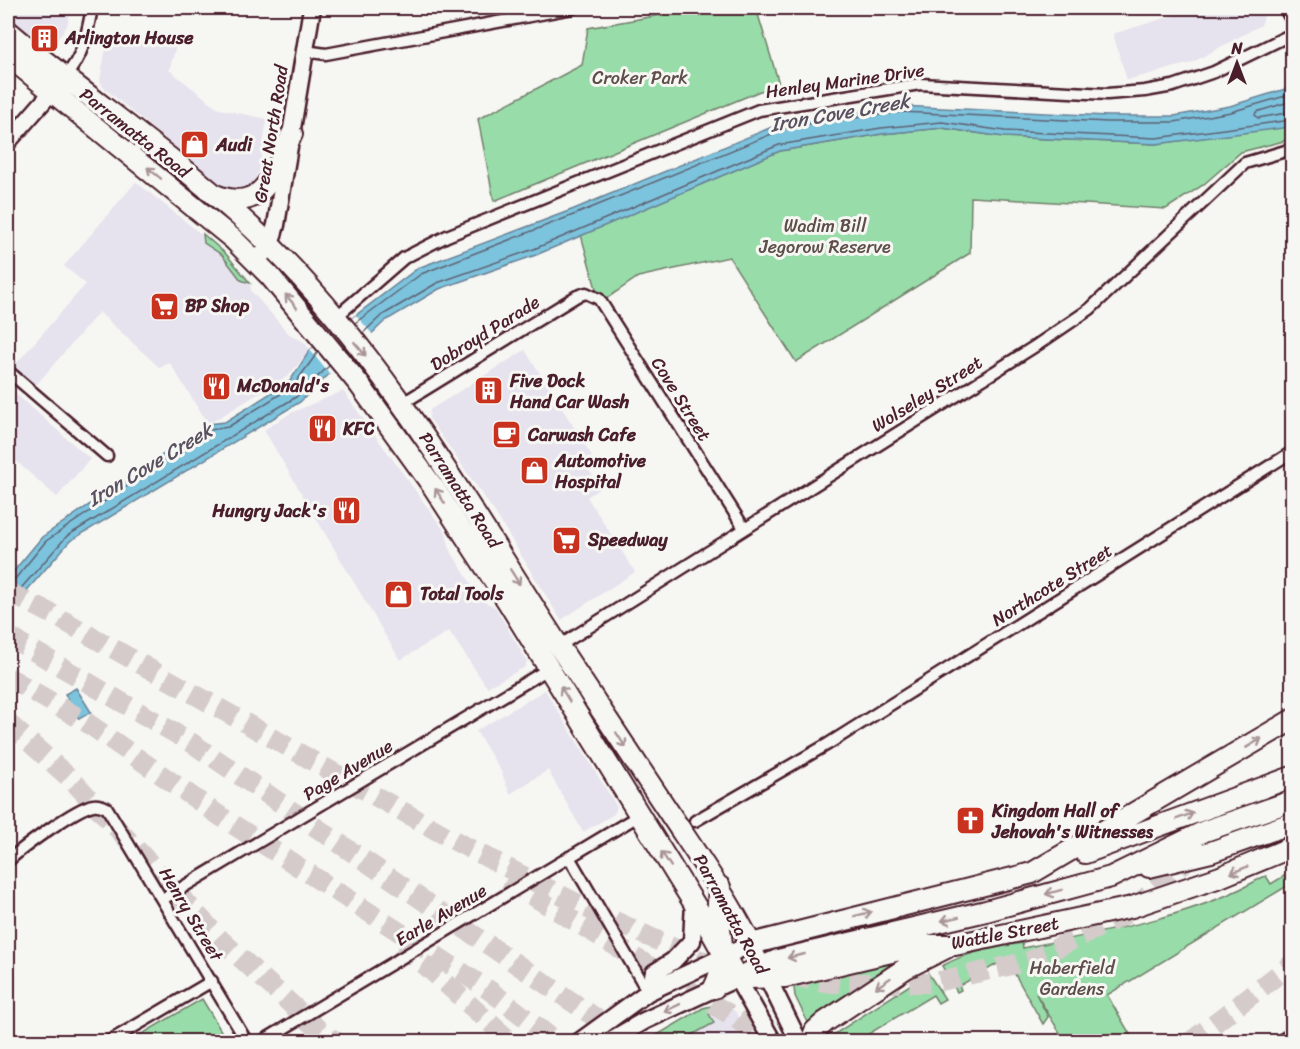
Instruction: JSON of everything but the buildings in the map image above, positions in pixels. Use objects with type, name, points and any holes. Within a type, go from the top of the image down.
[{"type":"highway","name":"Parramatta Road","points":[[8,31],[58,84],[256,262],[359,384],[434,488],[550,668],[638,816],[727,952],[737,978]]},
{"type":"highway","name":"Parramatta Road","points":[[8,56],[58,84],[213,194],[270,245],[339,322],[403,403],[559,645],[720,887],[751,944]]},
{"type":"highway","points":[[213,194],[244,201],[260,194],[273,176],[292,134]]},
{"type":"highway","points":[[1032,873],[1293,720]]},
{"type":"highway","points":[[751,944],[1032,873],[1293,777]]},
{"type":"highway","name":"Wattle Street","points":[[737,978],[765,972],[778,960],[986,911],[1111,877],[1205,831],[1293,801]]},
{"type":"highway","points":[[1111,877],[1212,852],[1293,822]]},
{"type":"highway","name":"Wattle Street","points":[[727,952],[765,972],[786,977],[921,945],[955,945],[1132,907],[1220,877],[1293,847]]},
{"type":"highway","points":[[714,988],[727,952],[717,900],[720,887]]},
{"type":"highway","points":[[811,1041],[815,1031],[825,1022],[897,974],[955,945]]},
{"type":"main road","name":"Great North Road","points":[[256,262],[270,245],[292,134],[312,8]]},
{"type":"main road","points":[[1288,8],[1293,15]]},
{"type":"main road","points":[[648,992],[654,973],[673,961],[692,941],[694,903]]},
{"type":"main road","points":[[579,1041],[648,992],[727,952],[751,944]]},
{"type":"main road","name":"Parramatta Road","points":[[751,944],[799,1041]]},
{"type":"main road","points":[[608,1041],[737,978]]},
{"type":"main road","name":"Parramatta Road","points":[[737,978],[773,1041]]},
{"type":"street","points":[[8,142],[75,66],[84,47],[92,8]]},
{"type":"street","points":[[305,51],[326,54],[573,8]]},
{"type":"street","name":"Henley Marine Drive","points":[[339,322],[404,258],[447,236],[759,110],[920,84],[1107,94],[1145,91],[1173,86],[1214,72],[1293,34]]},
{"type":"street","name":"Wolseley Street","points":[[559,645],[1037,345],[1090,309],[1238,168],[1252,159],[1293,149]]},
{"type":"street","name":"Cove Street","points":[[586,293],[598,299],[744,528]]},
{"type":"street","name":"Dobroyd Parade","points":[[403,403],[577,296],[586,293]]},
{"type":"street","points":[[8,371],[107,456]]},
{"type":"street","name":"Northcote Street","points":[[695,821],[828,744],[1293,452]]},
{"type":"street","name":"Page Avenue","points":[[163,899],[550,668]]},
{"type":"street","name":"Henry Street","points":[[8,861],[28,843],[86,808],[93,805],[103,806],[110,811],[248,1041]]},
{"type":"street","name":"Earle Avenue","points":[[261,1041],[638,816]]},
{"type":"street","points":[[569,857],[648,992]]},
{"type":"street","points":[[108,1041],[212,981]]},
{"type":"street","points":[[1279,1041],[1293,1033]]},
{"type":"shaded area","name":"Arlington House","points":[[8,8],[71,8],[67,26],[50,50],[8,15]]},
{"type":"shaded area","points":[[1177,8],[1262,8],[1265,14],[1261,25],[1191,63],[1127,80],[1113,34],[1178,14]]},
{"type":"shaded area","points":[[109,33],[176,46],[169,70],[219,109],[267,119],[259,172],[250,186],[237,191],[219,184],[103,87],[100,80]]},
{"type":"shaded area","points":[[136,182],[226,254],[250,280],[251,291],[289,334],[304,342],[310,350],[288,376],[208,424],[170,363],[159,367],[99,312],[36,385],[14,366],[86,284],[64,266]]},
{"type":"shaded area","points":[[525,350],[592,456],[584,462],[600,488],[587,497],[635,572],[561,620],[496,514],[429,418],[430,410]]},
{"type":"shaded area","points":[[8,387],[90,459],[57,497],[8,454]]},
{"type":"shaded area","points":[[343,391],[446,533],[450,550],[481,600],[495,607],[527,661],[525,667],[487,687],[449,631],[400,660],[264,430],[291,413]]},
{"type":"shaded area","points":[[545,690],[617,807],[614,814],[583,832],[548,770],[510,794],[501,771],[476,731]]},
{"type":"shaded area","points":[[724,1005],[735,1011],[752,1041],[651,1042]]},
{"type":"green space","name":"Croker Park","points":[[700,8],[756,8],[780,87],[760,91],[494,201],[478,119],[582,65],[588,28]]},
{"type":"green space","name":"Wadim Bill Jegorow Reserve","points":[[1292,125],[1292,139],[1241,152],[1203,185],[1166,209],[971,197],[970,253],[796,362],[729,257],[638,277],[600,303],[581,235],[780,151],[882,134],[942,128],[1004,137],[1156,144]]},
{"type":"green space","points":[[203,234],[226,254],[250,283],[241,280],[222,255],[204,243]]},
{"type":"green space","name":"Haberfield Gardens","points":[[1292,871],[1292,883],[1107,995],[1134,1041],[1065,1041],[1036,994],[1048,1017],[1043,1024],[1008,962],[1002,961],[959,986],[961,990],[957,992],[942,966],[961,957],[991,949],[1022,943],[1023,948],[1145,922],[1207,903],[1266,876],[1271,884]]},
{"type":"green space","points":[[900,959],[901,962],[895,968],[808,1023],[795,996],[793,979]]},
{"type":"green space","points":[[928,973],[945,999],[938,1003],[933,995],[857,1041],[824,1041]]},
{"type":"green space","points":[[202,999],[227,1041],[130,1041]]},
{"type":"green space","points":[[723,1003],[732,1007],[709,1014],[714,1023],[681,1041],[647,1041],[703,1008]]},
{"type":"water","name":"Iron Cove Creek","points":[[1292,87],[1292,125],[1156,144],[1004,137],[942,128],[882,134],[780,151],[536,255],[439,289],[385,321],[300,402],[70,541],[8,612],[8,578],[42,537],[208,424],[225,422],[290,381],[310,350],[418,268],[574,209],[789,120],[900,106],[1108,116],[1174,116],[1230,106]]},
{"type":"water","points":[[76,688],[91,712],[79,719],[65,694]]},
{"type":"pier","points":[[356,315],[374,336],[331,376],[310,350]]},
{"type":"tunnel","points":[[8,592],[50,613],[457,842],[584,907],[700,960],[725,964]]},
{"type":"tunnel","points":[[8,636],[192,743],[631,1042]]},
{"type":"tunnel","points":[[8,677],[86,722],[220,816],[489,990],[557,1042]]},
{"type":"tunnel","points":[[8,723],[74,782],[220,939],[319,1030],[337,1042]]},
{"type":"tunnel","points":[[790,976],[831,983],[931,983],[1030,961],[1130,912],[1211,838],[1289,781]]},
{"type":"tunnel","points":[[506,880],[734,1017],[768,1042]]},
{"type":"tunnel","points":[[399,946],[425,965],[511,1042]]},
{"type":"tunnel","points":[[1190,1042],[1292,964]]},
{"type":"place","name":"Arlington House","points":[[44,38]]},
{"type":"place","name":"Audi","points":[[195,145]]},
{"type":"place","name":"BP Shop","points":[[164,306]]},
{"type":"place","name":"McDonald's","points":[[216,386]]},
{"type":"place","name":"Five Dock Hand Car Wash","points":[[489,391]]},
{"type":"place","name":"KFC","points":[[322,429]]},
{"type":"place","name":"Carwash Cafe","points":[[507,435]]},
{"type":"place","name":"Automotive Hospital","points":[[534,471]]},
{"type":"place","name":"Hungry Jack's","points":[[347,511]]},
{"type":"place","name":"Speedway","points":[[567,540]]},
{"type":"place","name":"Total Tools","points":[[399,594]]},
{"type":"place","name":"Kingdom Hall of Jehovah's Witnesses","points":[[971,821]]}]
